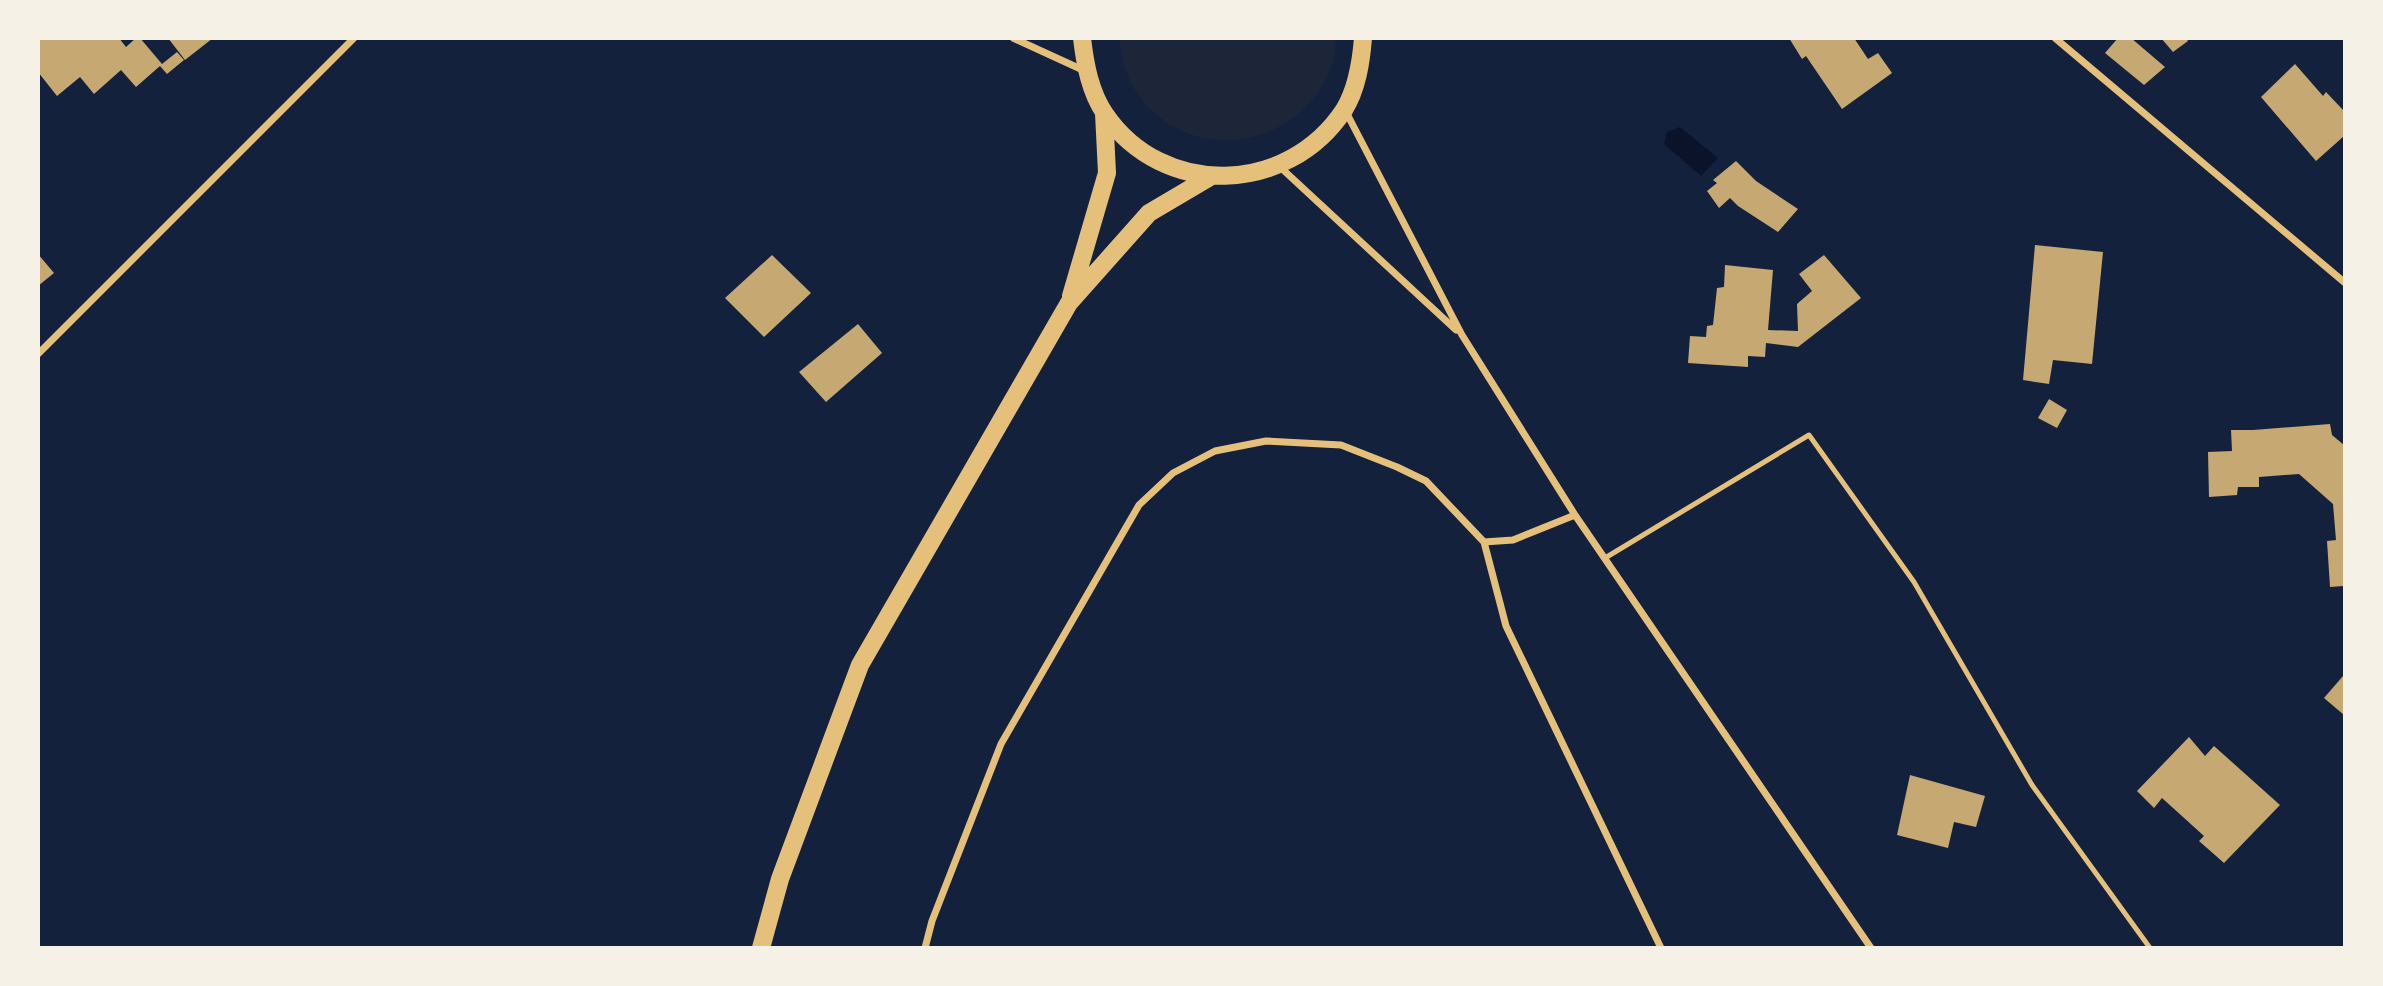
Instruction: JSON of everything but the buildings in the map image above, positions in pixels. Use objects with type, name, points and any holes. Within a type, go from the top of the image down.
[{"type":"main road","points":[[1082,38],[1086,72],[1104,113],[1125,138],[1150,157],[1179,170],[1210,177],[1245,176],[1279,166],[1317,142],[1345,109],[1361,68],[1363,38]]},
{"type":"main road","points":[[1069,303],[1107,173],[1104,113]]},
{"type":"main road","points":[[761,947],[780,879],[860,665],[1069,303],[1149,213],[1210,177]]},
{"type":"street","points":[[38,354],[354,38]]},
{"type":"street","points":[[1013,38],[1086,72]]},
{"type":"street","points":[[2055,38],[2344,282]]},
{"type":"street","points":[[1345,109],[1462,335],[1575,515],[1871,947]]},
{"type":"street","points":[[1279,166],[1462,335]]},
{"type":"street","points":[[925,947],[932,921],[1001,744],[1139,505],[1172,473],[1215,451],[1266,441],[1341,445],[1397,467],[1426,481],[1484,542],[1506,626],[1661,947]]},
{"type":"street","points":[[1484,542],[1513,540],[1575,515]]},
{"type":"lane","points":[[1605,558],[1809,435],[1914,582],[2032,785],[2150,947]]},
{"type":"shaded area","points":[[1119,39],[1336,39],[1336,47],[1323,85],[1295,116],[1274,129],[1251,137],[1228,140],[1204,138],[1181,130],[1160,117],[1141,99],[1132,85]]},
{"type":"shaded area","points":[[1680,127],[1718,158],[1701,176],[1664,144],[1667,132]]}]
